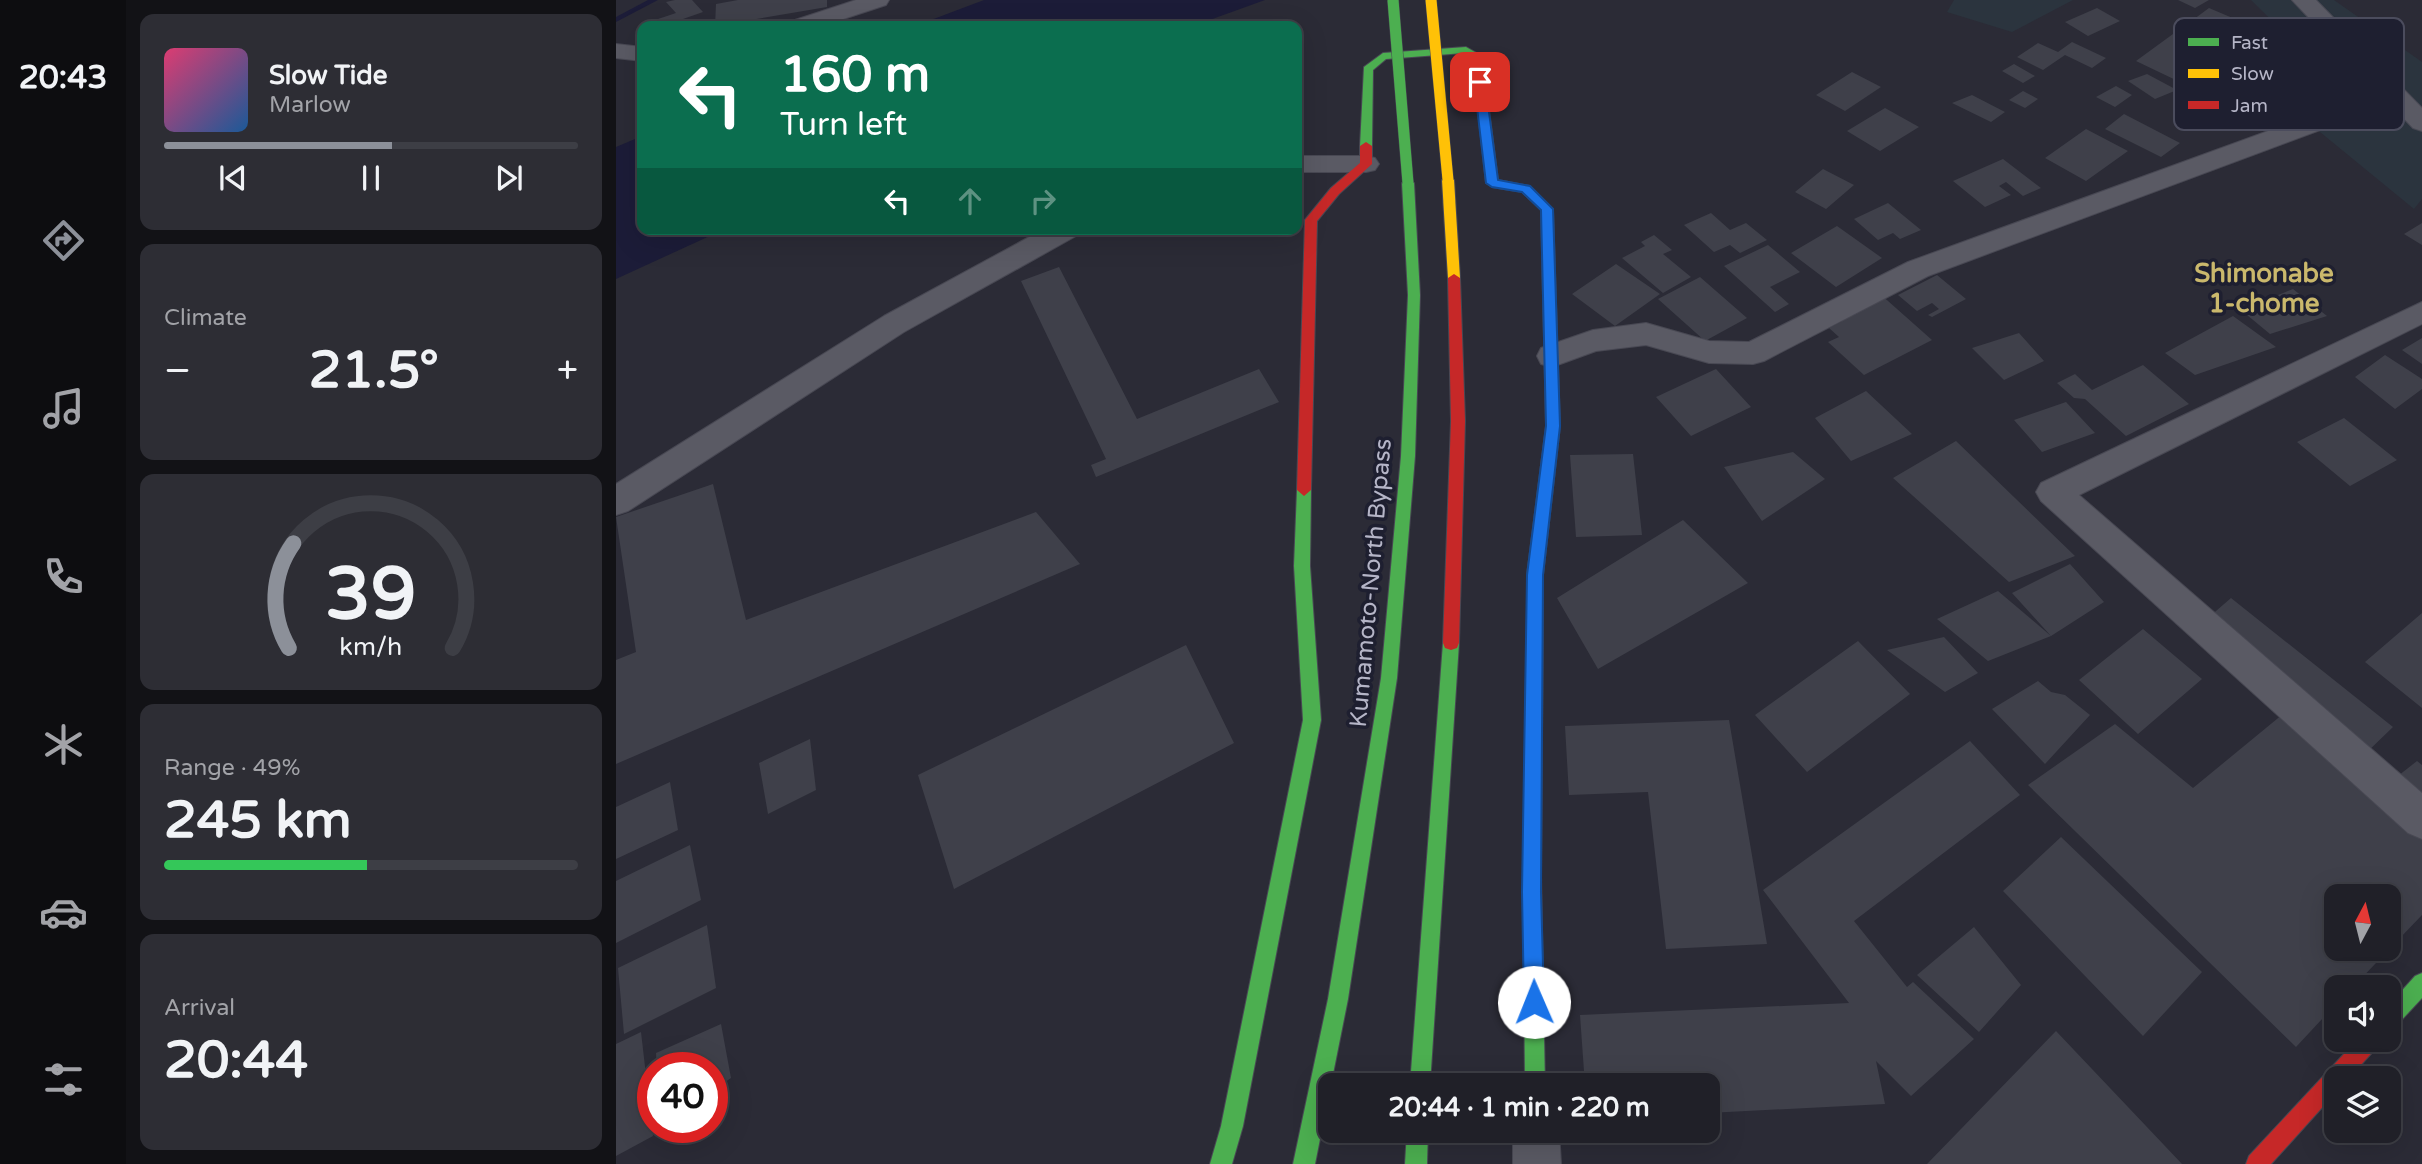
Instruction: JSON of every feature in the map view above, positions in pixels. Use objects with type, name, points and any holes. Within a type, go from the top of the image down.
[{"type":"main road","name":"Kumamoto-North Bypass","points":[[1304,1164],[1338,999],[1389,678],[1408,456],[1414,295],[1394,0]]},
{"type":"main road","points":[[1421,1073],[1450,676],[1458,454],[1456,293],[1431,0]]},
{"type":"main road","points":[[1222,1164],[1232,1126],[1312,720],[1301,565],[1311,220],[1335,191],[1366,164],[1368,68],[1383,56],[1466,50],[1477,56],[1492,183],[1526,189],[1547,209],[1553,426],[1535,575],[1532,892],[1535,1073]]},
{"type":"main road","points":[[2401,1006],[2422,983]]},
{"type":"main road","points":[[2257,1164],[2359,1052]]},
{"type":"main road","points":[[1416,1164],[1417,1143]]},
{"type":"street","points":[[815,21],[878,0]]},
{"type":"street","points":[[2303,0],[2320,18]]},
{"type":"street","points":[[616,51],[637,53]]},
{"type":"street","points":[[2404,105],[2422,123]]},
{"type":"street","points":[[1552,356],[1593,341],[1646,334],[1709,352],[1753,353],[1918,269],[2295,130]]},
{"type":"street","points":[[1302,164],[1366,164]]},
{"type":"street","points":[[616,501],[894,324],[1055,235]]},
{"type":"street","points":[[2422,312],[2053,492],[2422,819]]},
{"type":"street","points":[[1536,1143],[1536,1164]]},
{"type":"shaded area","points":[[984,0],[1265,0],[1207,21],[928,21]]},
{"type":"shaded area","points":[[1954,0],[2073,0],[2012,32],[1947,12]]},
{"type":"shaded area","points":[[2251,0],[2334,0],[2360,18],[2269,18]]},
{"type":"shaded area","points":[[2404,49],[2422,62],[2422,199],[2414,209],[2318,130],[2404,130]]},
{"type":"shaded area","points":[[637,138],[637,235],[712,235],[616,279],[616,147]]},
{"type":"building","points":[[692,0],[703,12],[677,21],[652,21],[676,13],[666,2]]},
{"type":"building","points":[[738,0],[827,0],[827,7],[744,21],[715,21],[716,4]]},
{"type":"building","points":[[2178,0],[2209,0],[2195,8]]},
{"type":"building","points":[[2097,8],[2120,21],[2088,36],[2065,22]]},
{"type":"building","points":[[2209,8],[2233,18],[2196,18]]},
{"type":"building","points":[[2173,34],[2174,34],[2174,79],[2136,61]]},
{"type":"building","points":[[2072,42],[2106,58],[2092,68],[2065,55],[2043,70],[2017,57],[2038,43],[2058,52]]},
{"type":"building","points":[[2014,64],[2035,76],[2023,83],[2002,71]]},
{"type":"building","points":[[1852,72],[1881,87],[1845,111],[1816,95]]},
{"type":"building","points":[[2147,74],[2174,88],[2174,91],[2155,99],[2128,81]]},
{"type":"building","points":[[2116,86],[2132,95],[2115,107],[2096,97]]},
{"type":"building","points":[[2023,91],[2038,99],[2025,108],[2009,100]]},
{"type":"building","points":[[1972,95],[2005,112],[1991,122],[1952,103]]},
{"type":"building","points":[[1885,108],[1919,127],[1880,151],[1847,131]]},
{"type":"building","points":[[2124,114],[2180,143],[2161,157],[2105,129]]},
{"type":"building","points":[[2086,129],[2128,151],[2086,181],[2045,158]]},
{"type":"building","points":[[2003,159],[2041,188],[2023,196],[2006,182],[1999,186],[2011,195],[1985,207],[1953,181]]},
{"type":"building","points":[[1823,169],[1854,185],[1826,209],[1795,192]]},
{"type":"building","points":[[1888,203],[1921,230],[1900,239],[1893,233],[1878,240],[1854,219]]},
{"type":"building","points":[[1711,213],[1730,230],[1746,223],[1767,240],[1740,253],[1730,245],[1714,252],[1684,225]]},
{"type":"building","points":[[2422,223],[2422,245],[2404,234]]},
{"type":"building","points":[[1837,226],[1882,258],[1836,287],[1791,253]]},
{"type":"building","points":[[1654,235],[1672,250],[1663,254],[1691,277],[1663,293],[1622,258],[1645,246],[1641,242]]},
{"type":"building","points":[[1768,245],[1800,272],[1770,287],[1789,304],[1775,312],[1724,266]]},
{"type":"building","points":[[1616,264],[1660,294],[1615,326],[1572,294]]},
{"type":"building","points":[[1059,267],[1137,419],[1259,369],[1279,402],[1096,477],[1091,465],[1106,459],[1021,281]]},
{"type":"building","points":[[1937,275],[1966,299],[1932,317],[1928,315],[1939,309],[1932,303],[1917,311],[1898,295]]},
{"type":"building","points":[[1700,277],[1747,318],[1705,341],[1658,299]]},
{"type":"building","points":[[2293,289],[2327,316],[2270,334],[2241,310]]},
{"type":"building","points":[[1879,293],[1932,340],[1864,375],[1828,342],[1839,337],[1829,328],[1841,322],[1833,315]]},
{"type":"building","points":[[2233,316],[2276,347],[2195,375],[2165,353]]},
{"type":"building","points":[[2019,333],[2044,361],[2004,380],[1972,348]]},
{"type":"building","points":[[2422,338],[2422,364],[2402,350]]},
{"type":"building","points":[[2385,355],[2422,379],[2422,389],[2395,409],[2355,377]]},
{"type":"building","points":[[2143,365],[2189,404],[2126,436],[2085,399],[2074,398],[2057,383],[2075,374],[2092,390]]},
{"type":"building","points":[[1716,369],[1751,407],[1691,436],[1656,397]]},
{"type":"building","points":[[1866,391],[1912,434],[1851,461],[1815,418]]},
{"type":"building","points":[[2066,402],[2095,433],[2042,452],[2014,420]]},
{"type":"building","points":[[2344,418],[2397,460],[2350,486],[2297,442]]},
{"type":"building","points":[[1956,441],[2075,556],[2009,582],[1893,478]]},
{"type":"building","points":[[1793,452],[1825,479],[1762,521],[1724,467]]},
{"type":"building","points":[[1633,454],[1642,535],[1576,537],[1570,455]]},
{"type":"building","points":[[713,484],[746,620],[1036,512],[1080,564],[616,764],[616,660],[636,652],[616,517]]},
{"type":"building","points":[[1683,520],[1748,583],[1598,669],[1557,598]]},
{"type":"building","points":[[2070,564],[2104,602],[2051,636],[2012,593]]},
{"type":"building","points":[[1998,591],[2051,636],[1988,661],[1937,619]]},
{"type":"building","points":[[2231,598],[2393,727],[2363,756],[2201,624]]},
{"type":"building","points":[[2422,613],[2422,708],[2365,662]]},
{"type":"building","points":[[2143,629],[2202,679],[2138,734],[2079,680]]},
{"type":"building","points":[[1944,637],[1978,673],[1945,692],[1887,650]]},
{"type":"building","points":[[1858,641],[1910,694],[1807,772],[1755,715]]},
{"type":"building","points":[[1186,645],[1234,743],[954,889],[918,775]]},
{"type":"building","points":[[2038,681],[2051,692],[2065,695],[2090,715],[2045,764],[1992,709]]},
{"type":"building","points":[[2283,714],[2422,838],[2422,915],[2401,937],[2401,884],[2324,884],[2324,961],[2378,961],[2364,975],[2324,975],[2324,1017],[2296,1047],[2028,785],[2115,724],[2193,788]]},
{"type":"building","points":[[1729,720],[1767,944],[1666,949],[1648,792],[1569,795],[1565,726]]},
{"type":"building","points":[[810,739],[816,790],[768,814],[759,763]]},
{"type":"building","points":[[1970,741],[2020,795],[1854,921],[1907,987],[1913,982],[1974,1039],[1911,1096],[1876,1061],[1885,1104],[1720,1112],[1720,1073],[1584,1073],[1580,1015],[1849,1003],[1763,890]]},
{"type":"building","points":[[2417,761],[2422,765],[2422,813],[2389,783]]},
{"type":"building","points":[[670,782],[678,830],[616,859],[616,807]]},
{"type":"building","points":[[2061,837],[2202,972],[2143,1036],[2003,891]]},
{"type":"building","points":[[690,845],[701,900],[616,943],[616,881]]},
{"type":"building","points":[[707,925],[716,988],[624,1034],[618,968]]},
{"type":"building","points":[[1974,927],[2021,985],[1979,1032],[1917,975]]},
{"type":"building","points":[[721,1024],[726,1052],[658,1052]]},
{"type":"building","points":[[2056,1031],[2182,1164],[1927,1164]]},
{"type":"building","points":[[641,1032],[643,1052],[637,1052],[637,1143],[640,1143],[616,1156],[616,1044]]},
{"type":"waterway","points":[[616,20],[654,0]]},
{"type":"traffic: fast","points":[[1393,0],[1408,183]]},
{"type":"traffic: fast","points":[[1366,146],[1368,69],[1383,56],[1466,50],[1477,56],[1492,183],[1526,189],[1547,209],[1553,426],[1535,575],[1535,608]]},
{"type":"traffic: fast","points":[[1304,1164],[1338,999],[1389,678],[1408,456],[1414,295],[1408,183]]},
{"type":"traffic: fast","points":[[1221,1164],[1232,1126],[1312,720],[1302,566],[1304,490]]},
{"type":"traffic: fast","points":[[1421,1073],[1451,643]]},
{"type":"traffic: fast","points":[[1532,876],[1535,1073]]},
{"type":"traffic: fast","points":[[2401,1006],[2422,983]]},
{"type":"traffic: fast","points":[[1416,1164],[1417,1143]]},
{"type":"traffic: slow","points":[[1431,0],[1448,180]]},
{"type":"traffic: slow","points":[[1448,180],[1454,278]]},
{"type":"traffic: jam","points":[[1304,490],[1311,220],[1335,191],[1366,164],[1366,146]]},
{"type":"traffic: jam","points":[[1451,643],[1458,421],[1454,278]]},
{"type":"traffic: jam","points":[[1532,876],[1535,608]]},
{"type":"traffic: jam","points":[[2257,1164],[2359,1052]]},
{"type":"district","name":"Shimonabe 1-chome","points":[[2264,288]]},
{"type":"route","points":[[1480,82],[1492,183],[1526,189],[1547,209],[1553,426],[1535,575],[1532,892],[1534,1002]]}]
